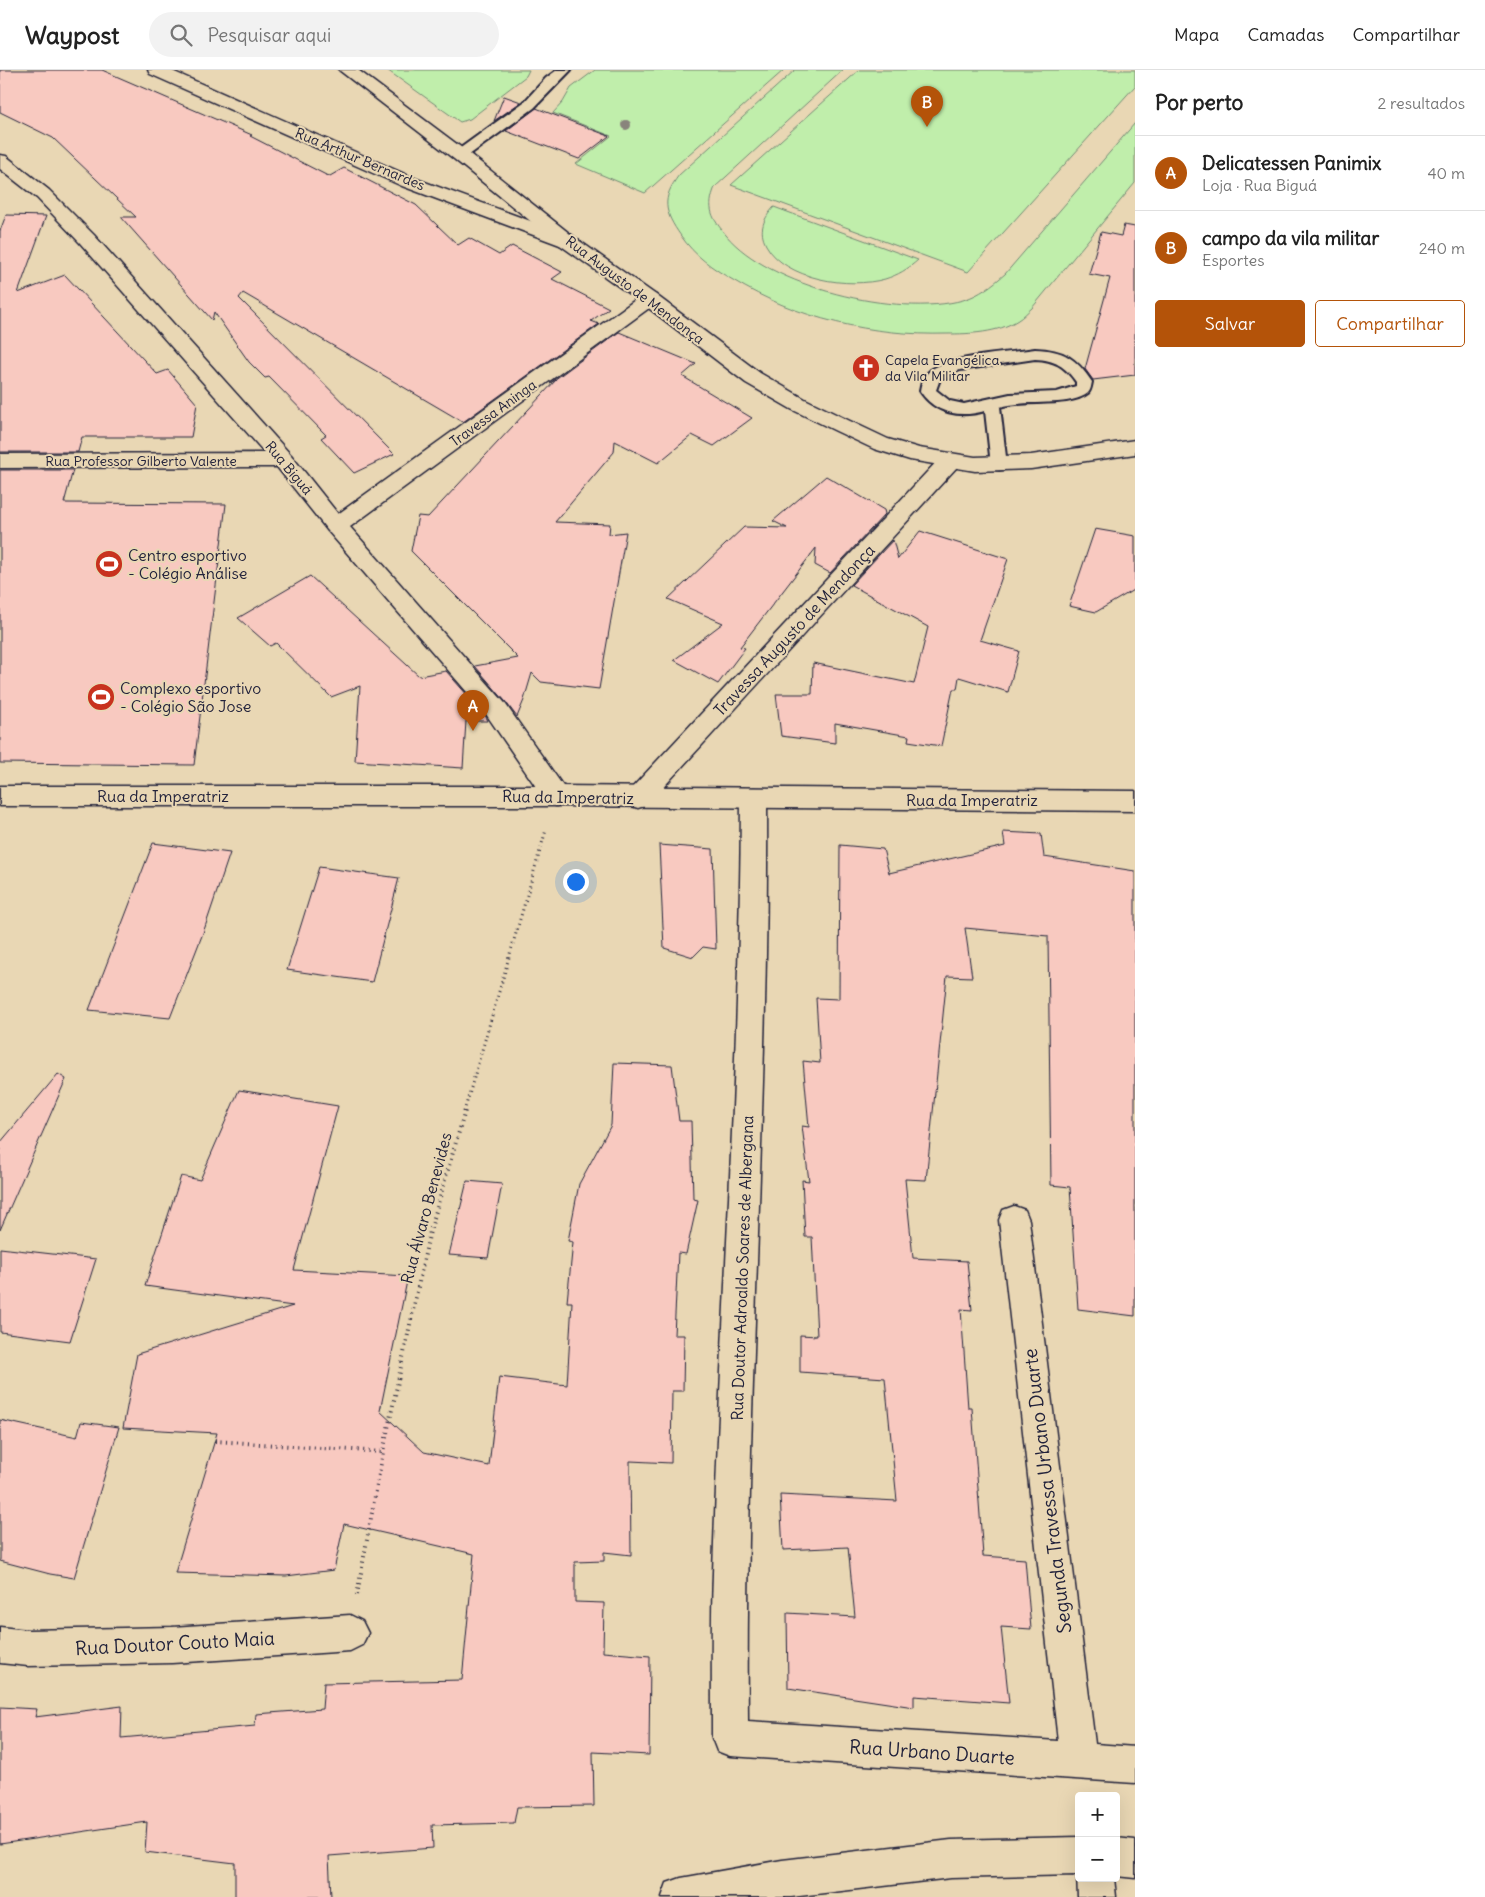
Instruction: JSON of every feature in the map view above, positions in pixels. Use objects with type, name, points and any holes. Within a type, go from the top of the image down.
[{"type":"street","name":"Rua Arthur Bernardes","points":[[156,70],[408,182],[567,241]]},
{"type":"street","name":"Rua Augusto de Mendonça","points":[[347,70],[460,155],[567,241],[753,378],[798,404],[881,444],[949,462],[999,464],[1135,447]]},
{"type":"street","name":"Rua Biguá","points":[[0,160],[43,194],[283,460],[336,526],[495,708],[524,747],[556,796]]},
{"type":"street","name":"Travessa Aninga","points":[[336,526],[649,300]]},
{"type":"street","name":"Rua Professor Gilberto Valente","points":[[0,462],[283,460]]},
{"type":"street","name":"Travessa Augusto de Mendonça","points":[[638,798],[949,462]]},
{"type":"street","name":"Rua da Imperatriz","points":[[0,796],[556,796],[1135,801]]},
{"type":"street","name":"Rua Doutor Adroaldo Soares de Albergana","points":[[730,1738],[730,1575],[756,898],[754,798]]},
{"type":"street","name":"Segunda Travessa Urbano Duarte","points":[[1014,1220],[1079,1762]]},
{"type":"street","name":"Rua Doutor Couto Maia","points":[[0,1645],[28,1648],[172,1646],[350,1633]]},
{"type":"street","name":"Rua Urbano Duarte","points":[[730,1738],[1135,1765]]},
{"type":"street","points":[[681,1897],[782,1879],[951,1859],[1075,1856]]},
{"type":"street","points":[[1120,1857],[1135,1859]]},
{"type":"street","points":[[1095,1882],[1097,1897]]},
{"type":"lane","points":[[460,155],[529,105],[562,71]]},
{"type":"lane","points":[[1047,354],[1068,361],[1084,382],[1083,389],[1070,395],[1024,397],[992,405],[958,409],[946,406],[935,400],[928,391],[929,382],[937,373],[952,367],[1047,354]]},
{"type":"lane","points":[[992,405],[999,464]]},
{"type":"path","name":"Rua Álvaro Benevides","points":[[350,1633],[383,1452],[429,1236],[556,796]]},
{"type":"path","points":[[215,1441],[383,1452]]},
{"type":"green space","points":[[387,70],[529,70],[526,76],[470,119],[460,122]]},
{"type":"green space","points":[[595,70],[784,70],[645,193],[576,164],[611,136],[553,113],[563,102],[571,88]]},
{"type":"green space","points":[[795,70],[843,70],[715,187],[711,201],[712,213],[726,235],[746,253],[772,270],[836,294],[905,305],[936,305],[963,300],[980,292],[1005,274],[1135,123],[1135,183],[1032,308],[1020,319],[1002,328],[974,333],[919,334],[864,328],[809,315],[758,294],[704,261],[681,236],[671,220],[667,206],[669,191],[679,175]]},
{"type":"green space","points":[[859,70],[1135,70],[1135,86],[968,272],[731,185]]},
{"type":"green space","points":[[774,207],[918,260],[894,276],[871,282],[837,282],[803,274],[775,257],[766,245],[762,234],[763,224],[767,215]]},
{"type":"building","points":[[0,70],[102,70],[252,135],[250,136],[326,175],[330,176],[344,168],[416,205],[458,245],[469,238],[499,255],[512,246],[562,272],[552,279],[609,308],[591,321],[599,324],[463,422],[243,293],[239,298],[394,454],[354,473],[321,438],[326,435],[269,377],[265,378],[249,362],[214,312],[212,320],[121,217],[136,217],[53,138],[0,112]]},
{"type":"building","points":[[504,96],[521,102],[494,121]]},
{"type":"building","points":[[536,108],[609,136],[579,159],[506,131]]},
{"type":"building","points":[[6,215],[46,216],[18,293],[65,275],[157,374],[168,370],[197,404],[191,437],[82,437],[78,452],[0,452],[0,231]]},
{"type":"building","points":[[1124,225],[1135,227],[1135,375],[1093,380],[1085,369],[1110,278],[1089,274],[1101,232],[1121,236]]},
{"type":"building","points":[[619,332],[696,364],[682,376],[752,418],[714,446],[692,435],[658,463],[615,441],[614,452],[555,522],[610,524],[609,534],[626,532],[599,689],[541,682],[532,673],[517,717],[475,666],[518,658],[411,551],[418,516],[428,517],[556,380],[550,383]]},
{"type":"building","points":[[0,470],[73,470],[64,503],[226,504],[194,765],[0,763]]},
{"type":"building","points":[[826,476],[884,510],[885,514],[830,573],[815,565],[816,548],[740,647],[745,648],[718,684],[674,660],[723,623],[668,599],[744,527],[787,528],[773,521]]},
{"type":"building","points":[[1095,529],[1135,536],[1135,589],[1096,612],[1069,606]]},
{"type":"building","points":[[920,531],[1008,559],[980,640],[1019,651],[1008,692],[959,677],[957,689],[953,689],[941,746],[908,741],[909,736],[835,723],[835,743],[781,736],[776,694],[812,694],[813,663],[914,684],[928,627],[851,585],[893,540],[898,559]]},
{"type":"building","points":[[310,576],[419,676],[446,671],[485,715],[488,721],[466,721],[463,768],[355,761],[360,686],[331,697],[276,643],[270,646],[238,618]]},
{"type":"building","points":[[1003,832],[1041,834],[1044,857],[1135,871],[1135,1316],[1078,1309],[1070,1187],[1051,1185],[1048,936],[965,928],[972,977],[947,976],[926,1180],[905,1179],[913,1258],[967,1261],[972,1310],[961,1309],[968,1408],[972,1408],[983,1556],[1025,1559],[1031,1629],[1001,1627],[1009,1703],[914,1696],[914,1707],[788,1688],[787,1613],[855,1617],[848,1547],[783,1550],[780,1495],[897,1501],[885,1378],[800,1372],[800,1335],[817,1336],[812,1237],[805,1237],[802,1180],[809,1181],[802,1126],[809,1127],[803,1061],[820,1063],[816,998],[839,999],[840,845],[883,849],[889,873],[1005,846]]},
{"type":"building","points":[[153,843],[230,853],[203,933],[170,1018],[89,1010]]},
{"type":"building","points":[[659,845],[713,849],[716,949],[703,947],[693,957],[664,948]]},
{"type":"building","points":[[319,867],[399,878],[372,982],[287,970]]},
{"type":"building","points":[[614,1063],[672,1065],[679,1121],[691,1121],[693,1199],[698,1200],[686,1254],[678,1253],[674,1335],[684,1335],[683,1391],[672,1391],[671,1463],[630,1461],[631,1555],[604,1552],[604,1561],[575,1562],[575,1602],[604,1603],[603,1652],[650,1656],[649,1755],[593,1752],[594,1806],[517,1807],[514,1823],[432,1825],[433,1848],[329,1856],[331,1897],[235,1897],[235,1863],[145,1852],[147,1822],[0,1844],[0,1707],[37,1709],[35,1717],[122,1706],[121,1738],[255,1726],[256,1714],[322,1709],[324,1683],[462,1680],[474,1554],[344,1524],[334,1570],[286,1576],[175,1573],[217,1433],[123,1428],[137,1354],[293,1306],[145,1286],[181,1176],[200,1180],[239,1090],[338,1106],[294,1270],[408,1276],[380,1411],[424,1452],[489,1466],[499,1377],[567,1385],[572,1302],[567,1302],[573,1242],[568,1241],[579,1184],[611,1125]]},
{"type":"building","points":[[58,1074],[66,1079],[0,1230],[0,1143]]},
{"type":"building","points":[[467,1181],[502,1184],[488,1258],[449,1255]]},
{"type":"building","points":[[0,1248],[96,1259],[70,1341],[0,1332]]},
{"type":"building","points":[[0,1420],[77,1437],[81,1422],[119,1427],[74,1578],[0,1561]]},
{"type":"place","name":"campo da vila militar","points":[[927,127]]},
{"type":"place","name":"Capela Evangélica da Vila Militar","points":[[866,368]]},
{"type":"place","name":"Centro esportivo - Colégio Análise","points":[[109,564]]},
{"type":"place","name":"Complexo esportivo - Colégio São Jose","points":[[101,697]]},
{"type":"place","name":"Delicatessen Panimix","points":[[473,731]]}]
